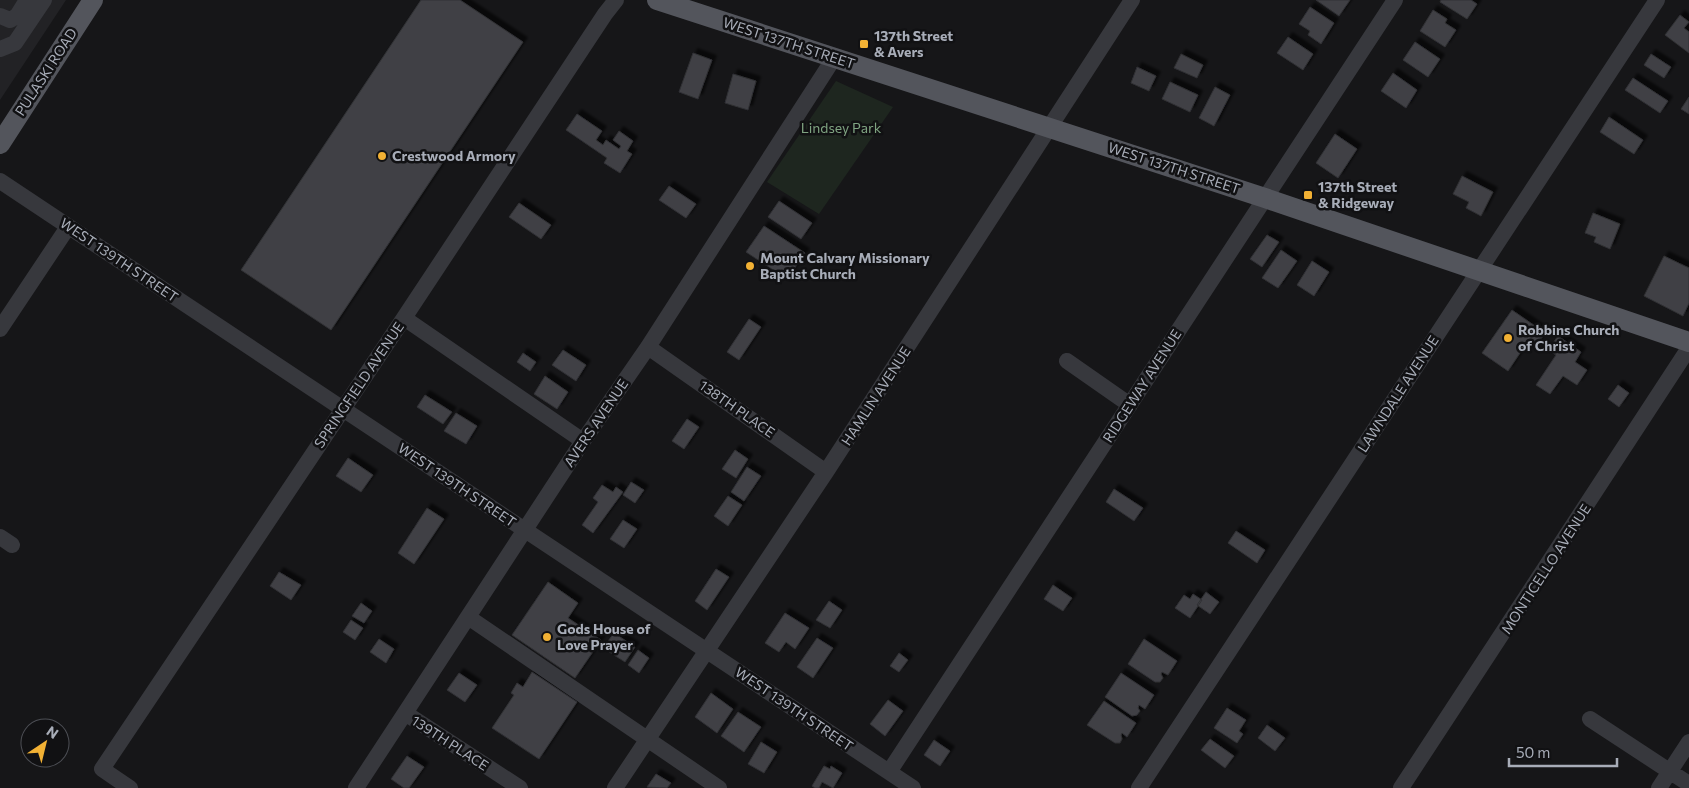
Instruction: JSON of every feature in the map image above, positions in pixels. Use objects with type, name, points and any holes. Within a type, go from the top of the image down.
[{"type":"main road","name":"PULASKI ROAD","points":[[0,144],[93,0]]},
{"type":"main road","name":"WEST 137TH STREET","points":[[657,0],[1265,198],[1478,272],[1689,342]]},
{"type":"street","points":[[0,16],[10,20],[17,16],[27,0]]},
{"type":"street","points":[[0,49],[2,50],[14,43],[44,0]]},
{"type":"street","name":"SPRINGFIELD AVENUE","points":[[130,788],[102,769],[404,318],[604,14],[616,0]]},
{"type":"street","name":"HAMLIN AVENUE","points":[[615,788],[826,472],[1051,128],[1132,0]]},
{"type":"street","name":"RIDGEWAY AVENUE","points":[[889,772],[1395,0]]},
{"type":"street","name":"LAWNDALE AVENUE","points":[[1139,788],[1657,0]]},
{"type":"street","name":"AVERS AVENUE","points":[[356,788],[583,441],[648,347],[834,58]]},
{"type":"street","name":"WEST 139TH STREET","points":[[0,181],[913,788]]},
{"type":"street","points":[[0,329],[68,227]]},
{"type":"street","points":[[404,318],[583,441]]},
{"type":"street","name":"138TH PLACE","points":[[648,347],[826,472]]},
{"type":"street","name":"MONTICELLO AVENUE","points":[[1401,788],[1689,348]]},
{"type":"street","points":[[1067,361],[1130,405]]},
{"type":"street","points":[[468,617],[719,788]]},
{"type":"street","name":"139TH PLACE","points":[[405,714],[520,788]]},
{"type":"street","points":[[1590,719],[1689,784]]},
{"type":"street","points":[[1659,788],[1689,742]]},
{"type":"shaded area","points":[[0,0],[66,0],[0,100]]},
{"type":"green space","name":"Lindsey Park","points":[[836,81],[893,107],[819,214],[767,182]]},
{"type":"building","name":"Crestwood Armory","points":[[421,0],[460,0],[523,42],[331,330],[241,270]]},
{"type":"building","points":[[1316,0],[1350,0],[1339,16]]},
{"type":"building","points":[[1441,0],[1471,0],[1477,4],[1467,19],[1440,2]]},
{"type":"building","points":[[1310,7],[1334,23],[1321,44],[1308,35],[1310,31],[1299,24]]},
{"type":"building","points":[[1433,10],[1447,19],[1445,23],[1456,30],[1445,47],[1420,31]]},
{"type":"building","points":[[1680,15],[1689,22],[1684,28],[1689,32],[1689,53],[1665,35]]},
{"type":"building","points":[[1288,37],[1313,54],[1303,70],[1277,53]]},
{"type":"building","points":[[1415,42],[1440,59],[1428,77],[1403,60]]},
{"type":"building","points":[[693,53],[712,60],[698,99],[679,92]]},
{"type":"building","points":[[1181,54],[1203,65],[1197,78],[1174,68]]},
{"type":"building","points":[[1651,54],[1671,67],[1664,78],[1644,65]]},
{"type":"building","points":[[1137,67],[1156,76],[1149,91],[1131,83]]},
{"type":"building","points":[[1393,73],[1417,90],[1406,108],[1381,91]]},
{"type":"building","points":[[733,74],[756,81],[748,110],[725,103]]},
{"type":"building","points":[[1633,78],[1668,101],[1660,113],[1625,90]]},
{"type":"building","points":[[1170,82],[1198,95],[1190,112],[1162,99]]},
{"type":"building","points":[[1215,87],[1230,95],[1214,126],[1199,118]]},
{"type":"building","points":[[1689,97],[1689,114],[1681,109]]},
{"type":"building","points":[[577,114],[602,131],[596,140],[603,145],[606,140],[619,149],[621,146],[613,140],[619,131],[633,141],[627,151],[632,154],[620,173],[604,163],[607,158],[566,130]]},
{"type":"building","points":[[1609,117],[1643,140],[1634,154],[1600,132]]},
{"type":"building","points":[[1335,134],[1357,149],[1338,178],[1316,163]]},
{"type":"building","points":[[1462,176],[1493,192],[1481,216],[1466,208],[1469,202],[1453,194]]},
{"type":"building","points":[[669,186],[696,204],[686,218],[659,200]]},
{"type":"building","points":[[779,201],[812,223],[801,239],[768,217]]},
{"type":"building","points":[[519,203],[551,225],[541,239],[509,217]]},
{"type":"building","points":[[1593,213],[1620,224],[1610,249],[1594,242],[1596,237],[1585,233]]},
{"type":"building","points":[[764,226],[805,253],[787,279],[746,252]]},
{"type":"building","points":[[1267,235],[1279,242],[1262,267],[1250,259]]},
{"type":"building","points":[[1281,250],[1297,261],[1278,288],[1262,278]]},
{"type":"building","points":[[1664,256],[1689,268],[1689,303],[1683,316],[1644,296]]},
{"type":"building","points":[[1312,261],[1329,272],[1314,296],[1297,285]]},
{"type":"building","points":[[1512,310],[1545,333],[1536,346],[1528,341],[1508,371],[1482,353]]},
{"type":"building","points":[[749,319],[761,327],[739,360],[727,352]]},
{"type":"building","points":[[1558,336],[1581,352],[1575,362],[1587,370],[1577,385],[1563,376],[1550,394],[1536,385],[1556,355],[1548,350]]},
{"type":"building","points":[[563,350],[586,365],[576,381],[552,365]]},
{"type":"building","points":[[523,353],[536,362],[530,371],[517,362]]},
{"type":"building","points":[[545,376],[568,392],[557,409],[534,394]]},
{"type":"building","points":[[1618,385],[1629,393],[1619,407],[1608,399]]},
{"type":"building","points":[[425,395],[452,412],[443,424],[417,407]]},
{"type":"building","points":[[456,413],[477,426],[466,444],[444,431]]},
{"type":"building","points":[[687,419],[699,427],[684,449],[672,441]]},
{"type":"building","points":[[735,450],[748,459],[736,478],[722,469]]},
{"type":"building","points":[[348,458],[373,475],[361,492],[336,476]]},
{"type":"building","points":[[747,467],[761,476],[744,501],[731,492]]},
{"type":"building","points":[[631,482],[644,490],[635,503],[623,495]]},
{"type":"building","points":[[602,485],[613,492],[616,487],[623,492],[593,533],[582,525],[598,502],[593,498]]},
{"type":"building","points":[[1114,489],[1143,508],[1134,521],[1106,502]]},
{"type":"building","points":[[728,496],[742,505],[728,526],[714,516]]},
{"type":"building","points":[[427,508],[444,519],[414,564],[398,553]]},
{"type":"building","points":[[623,520],[637,529],[624,548],[610,539]]},
{"type":"building","points":[[1236,531],[1265,550],[1257,563],[1228,543]]},
{"type":"building","points":[[716,569],[729,577],[707,610],[695,601]]},
{"type":"building","points":[[279,572],[301,585],[291,600],[270,586]]},
{"type":"building","points":[[548,582],[578,603],[568,618],[601,640],[575,678],[512,635]]},
{"type":"building","points":[[1053,585],[1072,598],[1063,611],[1044,599]]},
{"type":"building","points":[[1206,592],[1219,602],[1210,614],[1197,605]]},
{"type":"building","points":[[1193,594],[1202,600],[1190,618],[1175,608],[1184,595],[1190,599]]},
{"type":"building","points":[[829,601],[842,610],[830,628],[816,620]]},
{"type":"building","points":[[361,603],[372,611],[364,623],[352,616]]},
{"type":"building","points":[[785,613],[809,628],[795,649],[786,642],[779,652],[765,643]]},
{"type":"building","points":[[351,620],[363,628],[355,640],[343,632]]},
{"type":"building","points":[[614,633],[635,647],[625,662],[603,648]]},
{"type":"building","points":[[817,638],[833,648],[813,678],[797,667]]},
{"type":"building","points":[[379,639],[394,649],[386,663],[370,652]]},
{"type":"building","points":[[1144,639],[1177,661],[1168,675],[1162,672],[1163,678],[1160,682],[1155,682],[1128,664]]},
{"type":"building","points":[[638,650],[649,658],[639,673],[628,665]]},
{"type":"building","points":[[899,653],[908,660],[899,672],[890,666]]},
{"type":"building","points":[[532,672],[577,702],[539,759],[492,728],[514,695],[511,693],[517,683],[523,687]]},
{"type":"building","points":[[459,673],[477,685],[465,702],[447,690]]},
{"type":"building","points":[[1121,673],[1154,695],[1145,709],[1139,705],[1140,711],[1137,715],[1132,716],[1105,697]]},
{"type":"building","points":[[711,693],[733,709],[717,733],[695,717]]},
{"type":"building","points":[[888,700],[903,711],[885,736],[870,724]]},
{"type":"building","points":[[1104,701],[1136,723],[1127,737],[1122,733],[1120,743],[1115,743],[1087,725]]},
{"type":"building","points":[[1227,708],[1246,720],[1239,731],[1243,734],[1237,743],[1214,728]]},
{"type":"building","points":[[738,712],[761,727],[744,752],[721,736]]},
{"type":"building","points":[[1267,725],[1285,738],[1275,751],[1258,738]]},
{"type":"building","points":[[1210,739],[1234,756],[1225,768],[1201,750]]},
{"type":"building","points":[[934,740],[950,751],[940,766],[924,755]]},
{"type":"building","points":[[761,742],[777,752],[764,773],[748,764]]},
{"type":"building","points":[[407,756],[424,767],[409,788],[404,788],[391,779]]},
{"type":"building","points":[[824,766],[830,769],[831,766],[842,773],[833,788],[822,782],[819,788],[815,788],[812,786]]},
{"type":"building","points":[[656,774],[671,783],[667,788],[647,787]]},
{"type":"place","name":"137th Street & Avers","points":[[864,44]]},
{"type":"place","name":"Crestwood Armory","points":[[382,156]]},
{"type":"place","name":"137th Street & Ridgeway","points":[[1308,195]]},
{"type":"place","name":"Mount Calvary Missionary Baptist Church","points":[[750,266]]},
{"type":"place","name":"Robbins Church of Christ","points":[[1508,338]]},
{"type":"place","name":"Gods House of Love Prayer","points":[[547,637]]}]
